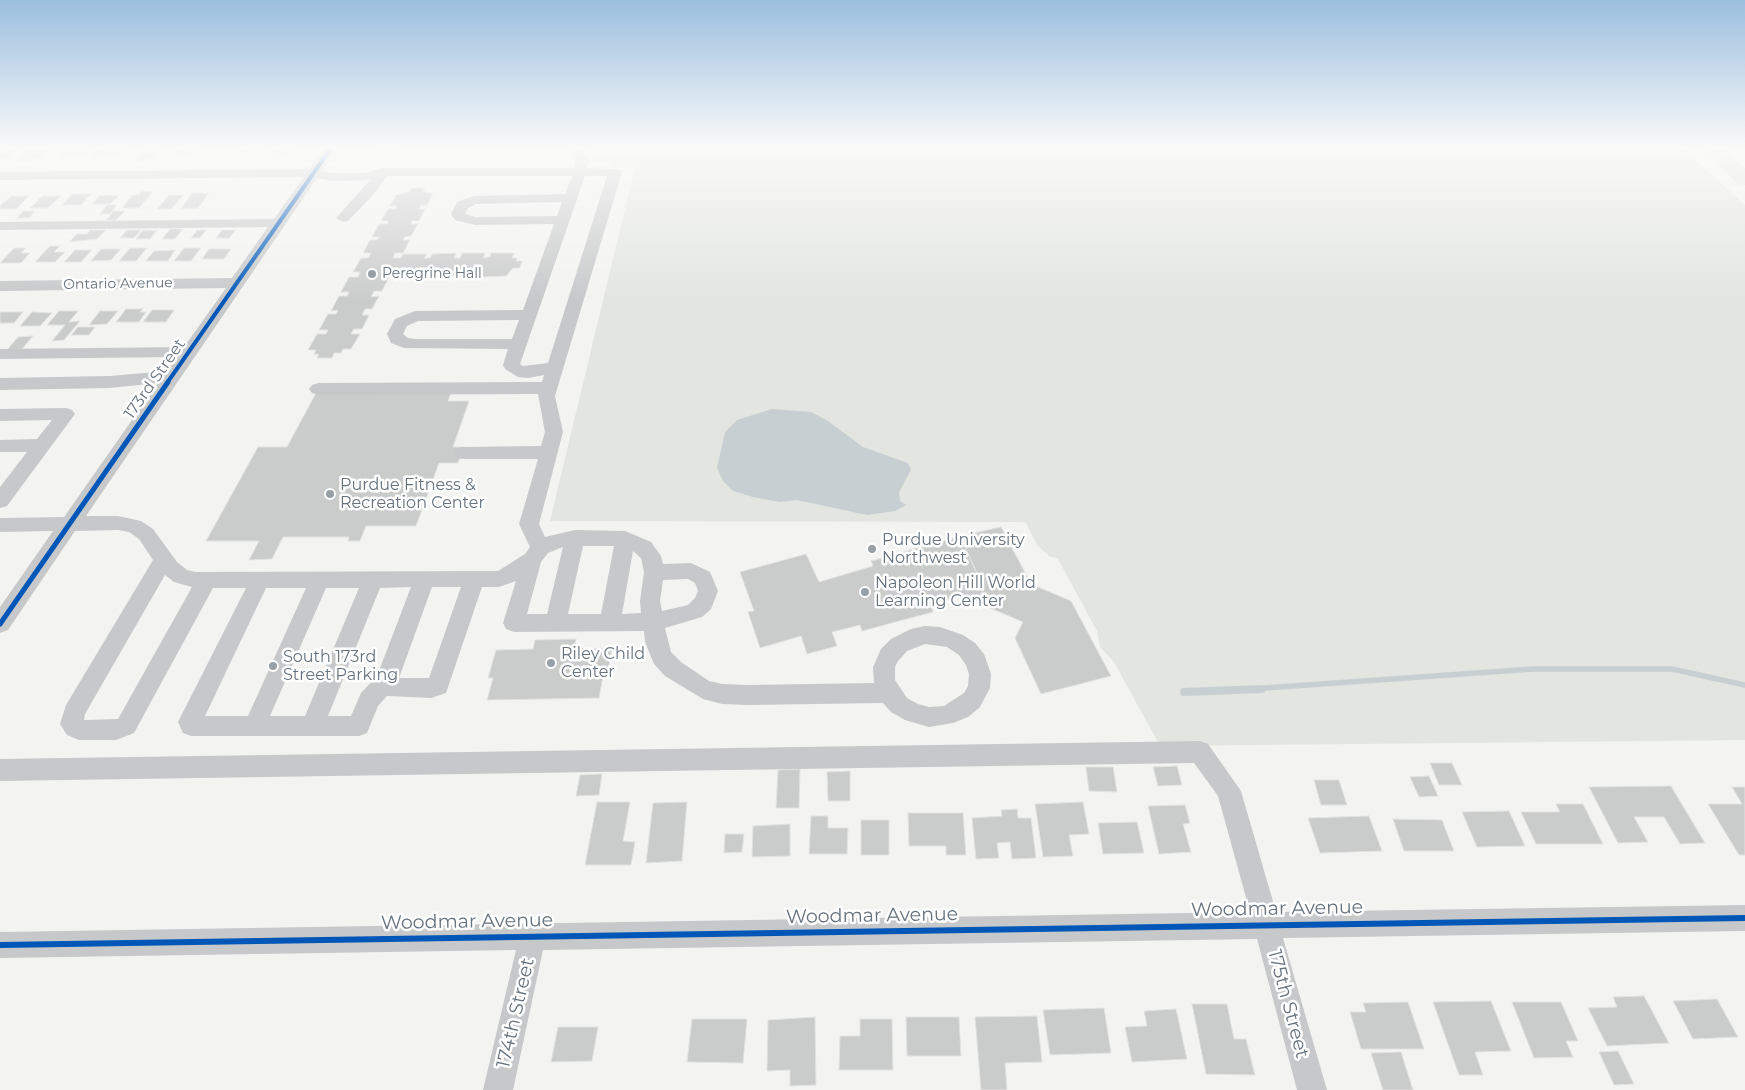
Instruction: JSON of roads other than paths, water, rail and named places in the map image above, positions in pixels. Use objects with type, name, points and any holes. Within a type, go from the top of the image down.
[{"type":"street","name":"173rd Street","points":[[0,624],[296,199]]},
{"type":"street","points":[[343,218],[361,199]]},
{"type":"street","points":[[529,199],[474,200],[462,205],[458,214],[460,218],[475,220],[563,220]]},
{"type":"street","points":[[554,367],[528,372],[514,368],[512,361],[571,199]]},
{"type":"street","points":[[607,199],[546,396],[554,432],[529,524],[536,554],[514,623],[653,622],[695,611],[704,603],[708,591],[703,578],[691,571],[654,572]]},
{"type":"street","points":[[0,226],[279,223]]},
{"type":"street","name":"Ontario Avenue","points":[[0,286],[237,283]]},
{"type":"street","points":[[518,344],[415,344],[404,343],[397,339],[395,334],[401,323],[415,316],[529,315]]},
{"type":"street","points":[[0,354],[189,352]]},
{"type":"street","points":[[0,384],[110,382],[172,376]]},
{"type":"street","points":[[318,389],[548,388]]},
{"type":"street","points":[[0,415],[66,414],[42,446],[8,479],[0,501]]},
{"type":"street","points":[[0,446],[42,446]]},
{"type":"street","points":[[463,453],[549,452]]},
{"type":"street","points":[[0,525],[118,523],[134,526],[146,534],[170,568],[181,576],[207,580],[499,579],[514,573],[555,541],[575,538],[625,539],[644,547],[651,556],[654,572],[650,601],[656,642],[662,657],[673,669],[703,689],[722,694],[748,695],[889,693]]},
{"type":"street","points":[[555,623],[575,538]]},
{"type":"street","points":[[610,623],[625,539]]},
{"type":"street","points":[[164,559],[74,712],[72,724],[75,728],[79,730],[116,730],[126,726],[207,580]]},
{"type":"street","points":[[254,727],[320,579]]},
{"type":"street","points":[[312,726],[373,579]]},
{"type":"street","points":[[260,580],[190,722],[191,726],[195,728],[359,726],[369,700],[386,682],[425,579]]},
{"type":"street","points":[[386,682],[388,687],[394,689],[438,686],[474,579]]},
{"type":"street","points":[[925,635],[940,636],[955,641],[967,649],[976,661],[980,674],[978,688],[972,700],[960,710],[945,716],[929,717],[913,713],[899,705],[889,693],[884,680],[884,667],[889,655],[899,645],[911,638],[925,635]]},
{"type":"street","name":"175th Street","points":[[0,770],[1200,752],[1229,791],[1312,1090]]},
{"type":"street","name":"Woodmar Avenue","points":[[0,945],[1745,918]]},
{"type":"street","name":"174th Street","points":[[498,1090],[534,936]]},
{"type":"waterway","points":[[1238,690],[1533,669],[1672,669],[1745,685]]},
{"type":"waterway","points":[[1238,690],[1262,689]]},
{"type":"waterway","points":[[1184,692],[1238,690]]},
{"type":"place","name":"Peregrine Hall","points":[[372,274]]},
{"type":"place","name":"Purdue Fitness & Recreation Center","points":[[330,494]]},
{"type":"place","name":"Purdue University Northwest","points":[[872,549]]},
{"type":"place","name":"Napoleon Hill World Learning Center","points":[[865,592]]},
{"type":"place","name":"Riley Child Center","points":[[551,663]]},
{"type":"place","name":"South 173rd Street Parking","points":[[273,666]]}]
